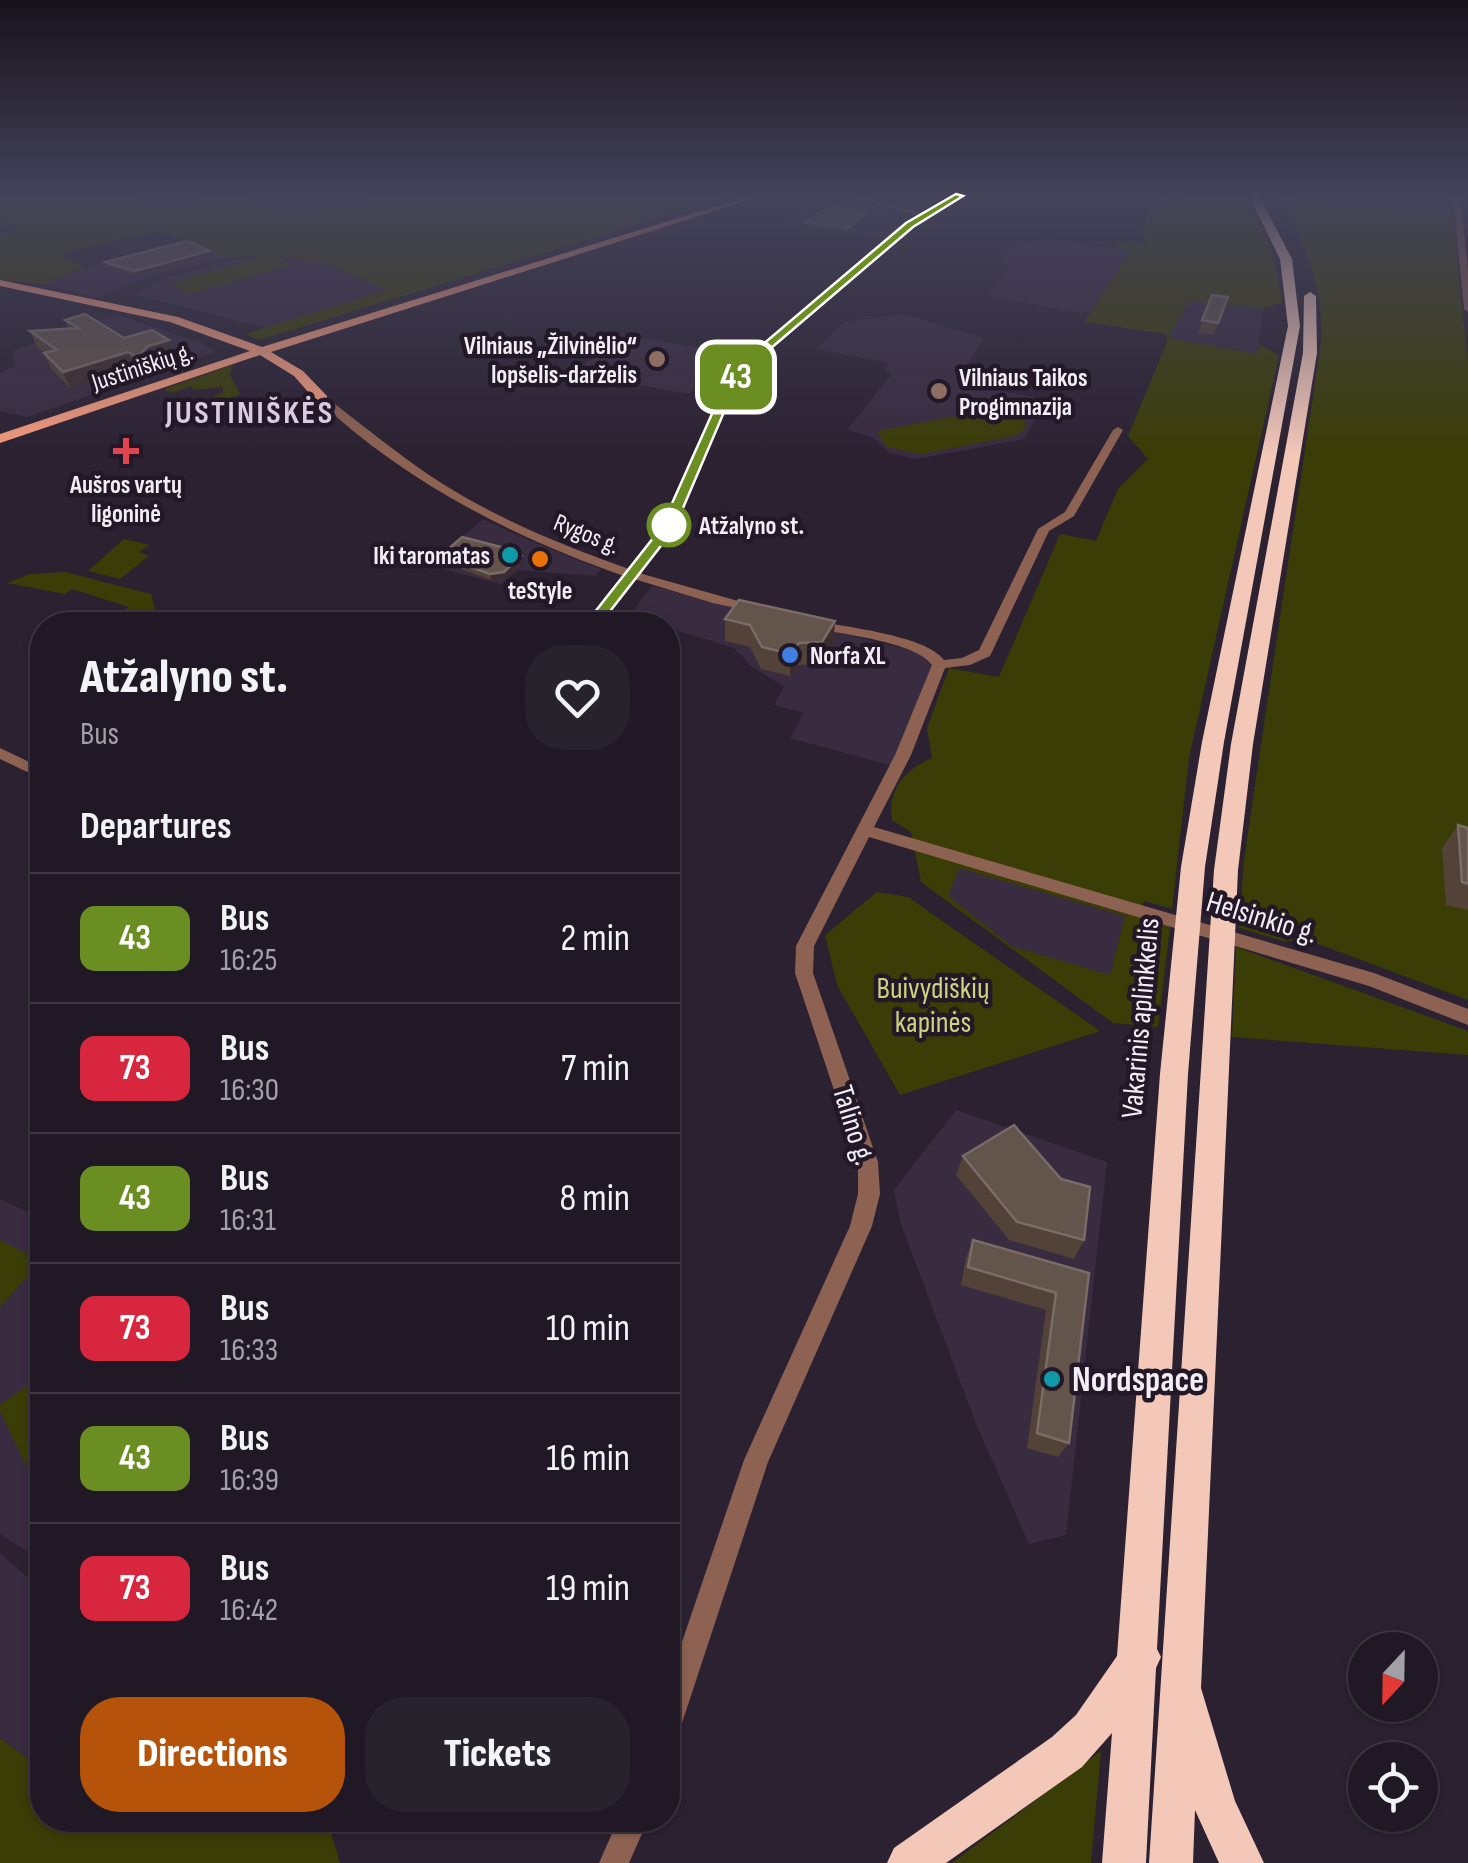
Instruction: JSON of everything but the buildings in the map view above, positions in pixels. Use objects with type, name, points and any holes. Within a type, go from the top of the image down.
[{"type":"highway","name":"Vakarinis aplinkkelis","points":[[1124,1863],[1141,1656],[1172,1114],[1193,867],[1213,742],[1294,326],[1289,283]]},
{"type":"highway","points":[[1171,1863],[1180,1675],[1194,1503],[1226,870],[1242,744],[1312,335],[1306,283]]},
{"type":"highway","points":[[909,1863],[1067,1752],[1090,1730],[1141,1656]]},
{"type":"highway","points":[[1180,1675],[1216,1806],[1242,1863]]},
{"type":"main road","name":"Justiniškių g.","points":[[0,430],[463,283]]},
{"type":"main road","name":"Justiniškių g.","points":[[0,439],[247,351],[471,283]]},
{"type":"main road","name":"Rygos g.","points":[[0,286],[154,314],[247,351],[322,399]]},
{"type":"street","points":[[602,612],[667,529],[724,398],[746,364],[842,283]]},
{"type":"street","points":[[1465,283],[1468,309]]},
{"type":"street","name":"Rygos g.","points":[[322,399],[398,458],[462,500],[548,542],[632,574],[774,615]]},
{"type":"street","points":[[794,620],[932,657],[966,662],[985,652],[1044,529],[1070,514],[1118,430]]},
{"type":"street","name":"Talino g.","points":[[680,1688],[756,1460],[868,1206],[868,1162],[803,959],[809,933],[908,745],[932,657]]},
{"type":"street","points":[[0,753],[30,768]]},
{"type":"street","name":"Helsinkio g.","points":[[863,829],[1282,951],[1374,980],[1468,1017]]},
{"type":"street","points":[[614,1863],[628,1832]]},
{"type":"shaded area","points":[[46,283],[134,283],[95,298]]},
{"type":"shaded area","points":[[156,283],[370,283],[389,291],[269,329],[136,295]]},
{"type":"shaded area","points":[[997,283],[1109,283],[1091,311],[1080,313],[986,296]]},
{"type":"shaded area","points":[[1200,299],[1263,308],[1258,354],[1168,339],[1189,301]]},
{"type":"shaded area","points":[[116,314],[202,343],[216,352],[27,417],[0,411],[0,373],[15,365],[12,351]]},
{"type":"shaded area","name":"Vilniaus Taikos Progimnazija","points":[[905,314],[984,338],[956,383],[1044,399],[1025,439],[916,459],[889,453],[872,437],[847,430],[891,375],[885,369],[889,363],[816,349],[844,322]]},
{"type":"shaded area","name":"Vilniaus „Žilvinėlio“ lopšelis-darželis","points":[[622,334],[730,353],[689,394],[574,373]]},
{"type":"shaded area","points":[[483,519],[601,569],[595,576],[518,570],[501,584],[430,566]]},
{"type":"shaded area","points":[[652,586],[922,653],[933,665],[893,766],[790,738],[804,713],[774,705],[784,687],[751,666],[734,648],[680,632],[680,612],[632,612]]},
{"type":"shaded area","points":[[959,867],[1126,916],[1110,976],[1013,947],[947,896]]},
{"type":"shaded area","points":[[956,1110],[1107,1162],[1066,1535],[1029,1544],[977,1426],[901,1224],[894,1190]]},
{"type":"shaded area","points":[[0,1199],[30,1213],[30,1553],[0,1534]]},
{"type":"shaded area","points":[[0,1553],[30,1579],[30,1761],[0,1738]]},
{"type":"green space","points":[[172,283],[229,283],[186,295]]},
{"type":"green space","points":[[371,283],[446,283],[259,340],[245,334],[387,290]]},
{"type":"green space","points":[[1109,283],[1279,283],[1283,303],[1263,308],[1189,301],[1168,338],[1257,354],[1260,345],[1279,355],[1189,758],[1172,909],[1144,901],[1139,917],[1170,927],[1158,1027],[1113,1023],[921,882],[911,832],[892,820],[892,799],[900,782],[932,758],[927,728],[949,668],[999,677],[1060,534],[1096,541],[1118,489],[1148,459],[1128,436],[1167,342],[1166,334],[1084,322]],"holes":[[[959,868],[1125,916],[1110,975],[1013,947],[948,896]]]},
{"type":"green space","points":[[1315,283],[1459,283],[1468,362],[1468,1000],[1313,942],[1283,941],[1239,928],[1244,859],[1322,336]]},
{"type":"green space","points":[[232,365],[230,374],[218,380],[230,375],[240,394],[210,406],[208,399],[223,392],[223,387],[193,390],[192,386],[171,393],[164,389]]},
{"type":"green space","points":[[998,408],[1024,420],[1026,429],[1014,436],[921,454],[887,447],[877,431]]},
{"type":"green space","points":[[124,539],[150,545],[139,552],[149,556],[120,579],[88,571]]},
{"type":"green space","points":[[65,572],[151,594],[155,609],[122,612],[129,607],[72,589],[65,594],[7,583],[30,574]]},
{"type":"green space","name":"Buivydiškių kapinės","points":[[877,892],[908,897],[1100,1031],[900,1095],[837,985],[825,935]]},
{"type":"green space","points":[[1236,947],[1468,1031],[1468,1055],[1232,1037]]},
{"type":"green space","points":[[0,1240],[30,1255],[30,1273],[0,1307]]},
{"type":"green space","points":[[30,1384],[30,1473],[0,1411],[0,1405]]},
{"type":"green space","points":[[0,1738],[30,1761],[30,1832],[331,1832],[340,1863],[0,1863]]},
{"type":"green space","points":[[1101,1751],[1091,1863],[952,1863]]},
{"type":"bus line","name":"43","points":[[602,612],[667,529],[734,380],[770,341],[839,283]]},
{"type":"place","name":"Vilniaus „Žilvinėlio“ lopšelis-darželis","points":[[657,359]]},
{"type":"place","name":"Vilniaus Taikos Progimnazija","points":[[939,391]]},
{"type":"place","name":"Aušros vartų ligoninė","points":[[126,451]]},
{"type":"place","name":"Atžalyno st.","points":[[669,525]]},
{"type":"place","name":"Iki taromatas","points":[[510,555]]},
{"type":"place","name":"teStyle","points":[[540,559]]},
{"type":"place","name":"Norfa XL","points":[[790,655]]},
{"type":"place","name":"Nordspace","points":[[1052,1379]]},
{"type":"district","name":"JUSTINIŠKĖS","points":[[250,412]]}]
